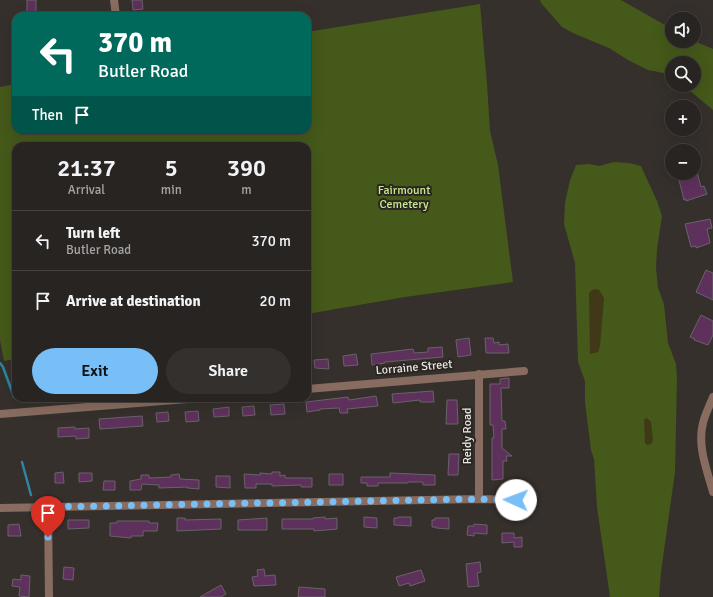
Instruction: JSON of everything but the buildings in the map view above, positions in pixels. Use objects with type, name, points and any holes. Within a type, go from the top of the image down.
[{"type":"street","points":[[114,0],[116,12]]},
{"type":"street","name":"Lorraine Street","points":[[311,389],[524,371]]},
{"type":"street","name":"Reidy Road","points":[[479,374],[479,499]]},
{"type":"street","points":[[713,397],[703,424],[701,439],[704,459],[713,492]]},
{"type":"street","points":[[0,414],[150,402]]},
{"type":"street","points":[[0,508],[479,499],[528,500]]},
{"type":"street","points":[[48,507],[49,597]]},
{"type":"green space","points":[[540,0],[621,0],[665,25],[665,48],[701,48],[701,44],[713,49],[713,110],[691,92],[701,92],[701,56],[665,56],[665,73],[648,70],[609,48],[562,27]]},
{"type":"green space","name":"Fairmount Cemetery","points":[[480,4],[490,131],[498,165],[513,282],[405,297],[311,313],[311,142],[12,142],[12,360],[4,361],[0,340],[0,87],[12,85],[12,134],[311,134],[311,31]]},
{"type":"green space","points":[[614,162],[629,163],[641,166],[662,216],[656,268],[658,288],[664,304],[668,343],[676,364],[677,378],[675,472],[659,597],[610,597],[597,507],[594,459],[591,450],[585,402],[585,381],[578,362],[575,263],[564,224],[565,203],[570,180],[576,165],[589,164],[599,166]]},
{"type":"sand","points":[[597,289],[604,298],[600,346],[598,352],[590,354],[589,293],[592,290]]},
{"type":"sand","points":[[647,418],[651,422],[653,440],[651,444],[647,445],[645,443],[644,419]]},
{"type":"waterway","points":[[0,363],[3,367],[12,392]]},
{"type":"waterway","points":[[22,462],[31,495]]},
{"type":"route","points":[[48,537],[48,507],[479,499],[516,500]]}]
